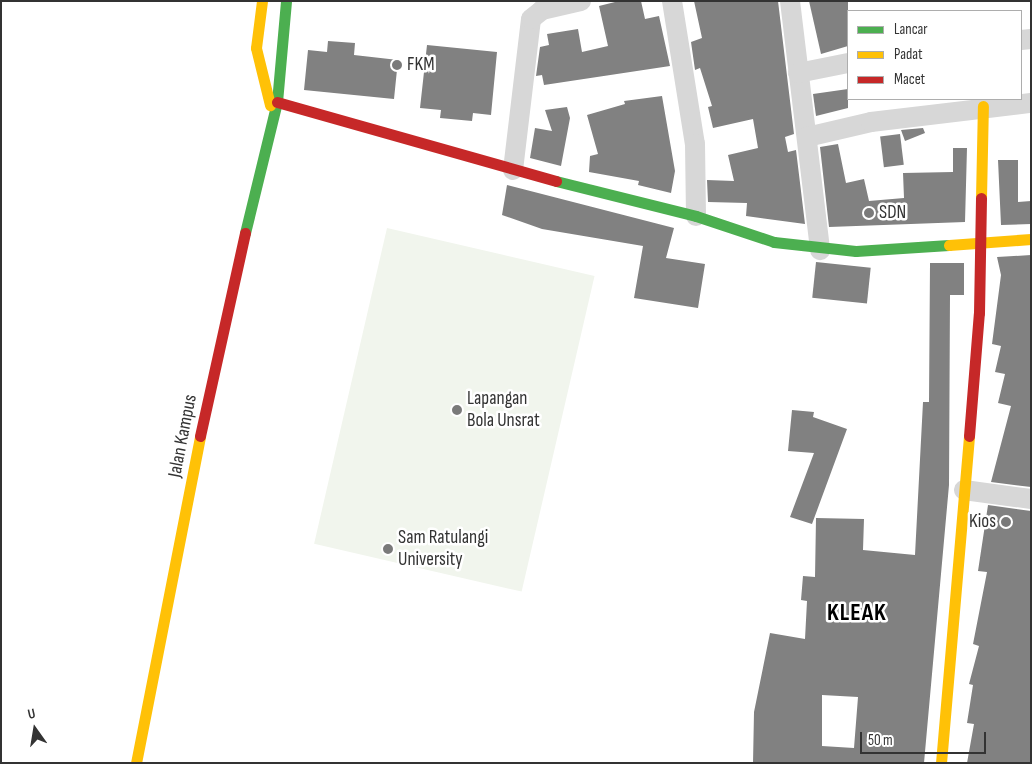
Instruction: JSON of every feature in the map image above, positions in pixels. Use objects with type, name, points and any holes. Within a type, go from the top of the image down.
[{"type":"street","name":"Jalan Kampus","points":[[262,1],[256,48],[274,119]]},
{"type":"street","name":"Jalan Kampus","points":[[136,763],[223,322],[274,119],[286,1]]},
{"type":"street","points":[[513,170],[531,19],[542,10],[581,1]]},
{"type":"street","points":[[672,1],[695,144],[696,216]]},
{"type":"street","points":[[790,1],[820,250]]},
{"type":"street","points":[[798,73],[847,64]]},
{"type":"street","points":[[277,102],[513,170],[696,216],[774,242],[820,250],[926,249],[1031,239]]},
{"type":"street","points":[[807,138],[871,122],[983,106],[1031,103]]},
{"type":"street","points":[[941,763],[982,243],[983,106]]},
{"type":"street","points":[[964,490],[1031,499]]},
{"type":"shaded area","name":"Lapangan Bola Unsrat","points":[[387,228],[595,276],[522,592],[314,544]]},
{"type":"building","points":[[619,1],[641,1],[645,19],[659,16],[670,66],[544,85],[542,75],[536,76],[540,47],[549,45],[547,34],[578,29],[582,52],[608,46],[599,6]]},
{"type":"building","points":[[694,1],[778,1],[794,134],[785,137],[788,152],[796,150],[805,224],[746,216],[747,203],[708,202],[707,180],[734,181],[728,155],[758,148],[753,119],[713,128],[708,107],[712,106],[700,68],[695,70],[691,42],[702,38]]},
{"type":"building","points":[[809,1],[848,1],[847,46],[821,54]]},
{"type":"building","points":[[328,41],[355,43],[354,55],[398,60],[394,99],[304,90],[308,50],[327,52]]},
{"type":"building","points":[[427,45],[497,52],[491,115],[473,113],[472,121],[440,118],[441,110],[420,108]]},
{"type":"building","points":[[847,89],[848,108],[816,116],[813,94]]},
{"type":"building","points":[[662,96],[675,171],[671,193],[638,185],[639,181],[589,172],[590,156],[598,154],[587,115],[625,104],[624,101]]},
{"type":"building","points":[[567,107],[570,118],[561,166],[530,158],[535,128],[552,131],[545,110]]},
{"type":"building","points":[[923,128],[925,133],[905,141],[901,130]]},
{"type":"building","points":[[900,134],[904,165],[884,167],[880,136]]},
{"type":"building","points":[[838,144],[846,183],[864,179],[869,201],[904,198],[903,173],[953,172],[953,148],[967,148],[965,222],[829,227],[820,147]]},
{"type":"building","points":[[998,160],[1018,160],[1018,202],[1031,201],[1031,224],[1001,225]]},
{"type":"building","points":[[507,185],[674,228],[666,258],[705,264],[698,308],[634,298],[643,246],[542,229],[502,215]]},
{"type":"building","points":[[1031,255],[1031,487],[991,482],[1011,406],[998,403],[1005,374],[995,372],[1001,346],[992,344],[1001,275],[997,257]]},
{"type":"building","points":[[816,262],[871,268],[867,304],[812,298]]},
{"type":"building","points":[[930,263],[964,263],[964,295],[950,295],[949,485],[924,763],[753,763],[754,712],[770,633],[805,639],[807,601],[801,600],[803,576],[815,577],[816,518],[864,519],[863,550],[915,555],[923,402],[929,402]],"holes":[[[822,695],[858,697],[854,748],[822,746]]]},
{"type":"building","points":[[792,410],[814,412],[813,417],[847,429],[812,524],[790,517],[814,453],[788,451]]},
{"type":"building","points":[[988,505],[1031,511],[1031,763],[967,763],[974,724],[967,723],[973,685],[969,684],[979,646],[973,644],[987,572],[978,571]]},
{"type":"traffic: fast","points":[[245,233],[277,102],[286,1]]},
{"type":"traffic: fast","points":[[556,181],[696,216],[774,242],[856,251],[949,245]]},
{"type":"traffic: slow","points":[[262,1],[256,48],[270,105]]},
{"type":"traffic: slow","points":[[981,198],[983,106]]},
{"type":"traffic: slow","points":[[949,245],[1031,239]]},
{"type":"traffic: slow","points":[[136,763],[200,436]]},
{"type":"traffic: slow","points":[[941,763],[969,436]]},
{"type":"traffic: jam","points":[[277,102],[556,181]]},
{"type":"traffic: jam","points":[[969,436],[979,313],[981,198]]},
{"type":"traffic: jam","points":[[200,436],[245,233]]},
{"type":"place","name":"FKM","points":[[397,65]]},
{"type":"place","name":"SDN","points":[[869,213]]},
{"type":"place","name":"Lapangan Bola Unsrat","points":[[457,410]]},
{"type":"place","name":"Kios","points":[[1006,522]]},
{"type":"place","name":"Sam Ratulangi University","points":[[388,549]]},
{"type":"district","name":"KLEAK","points":[[857,613]]}]
